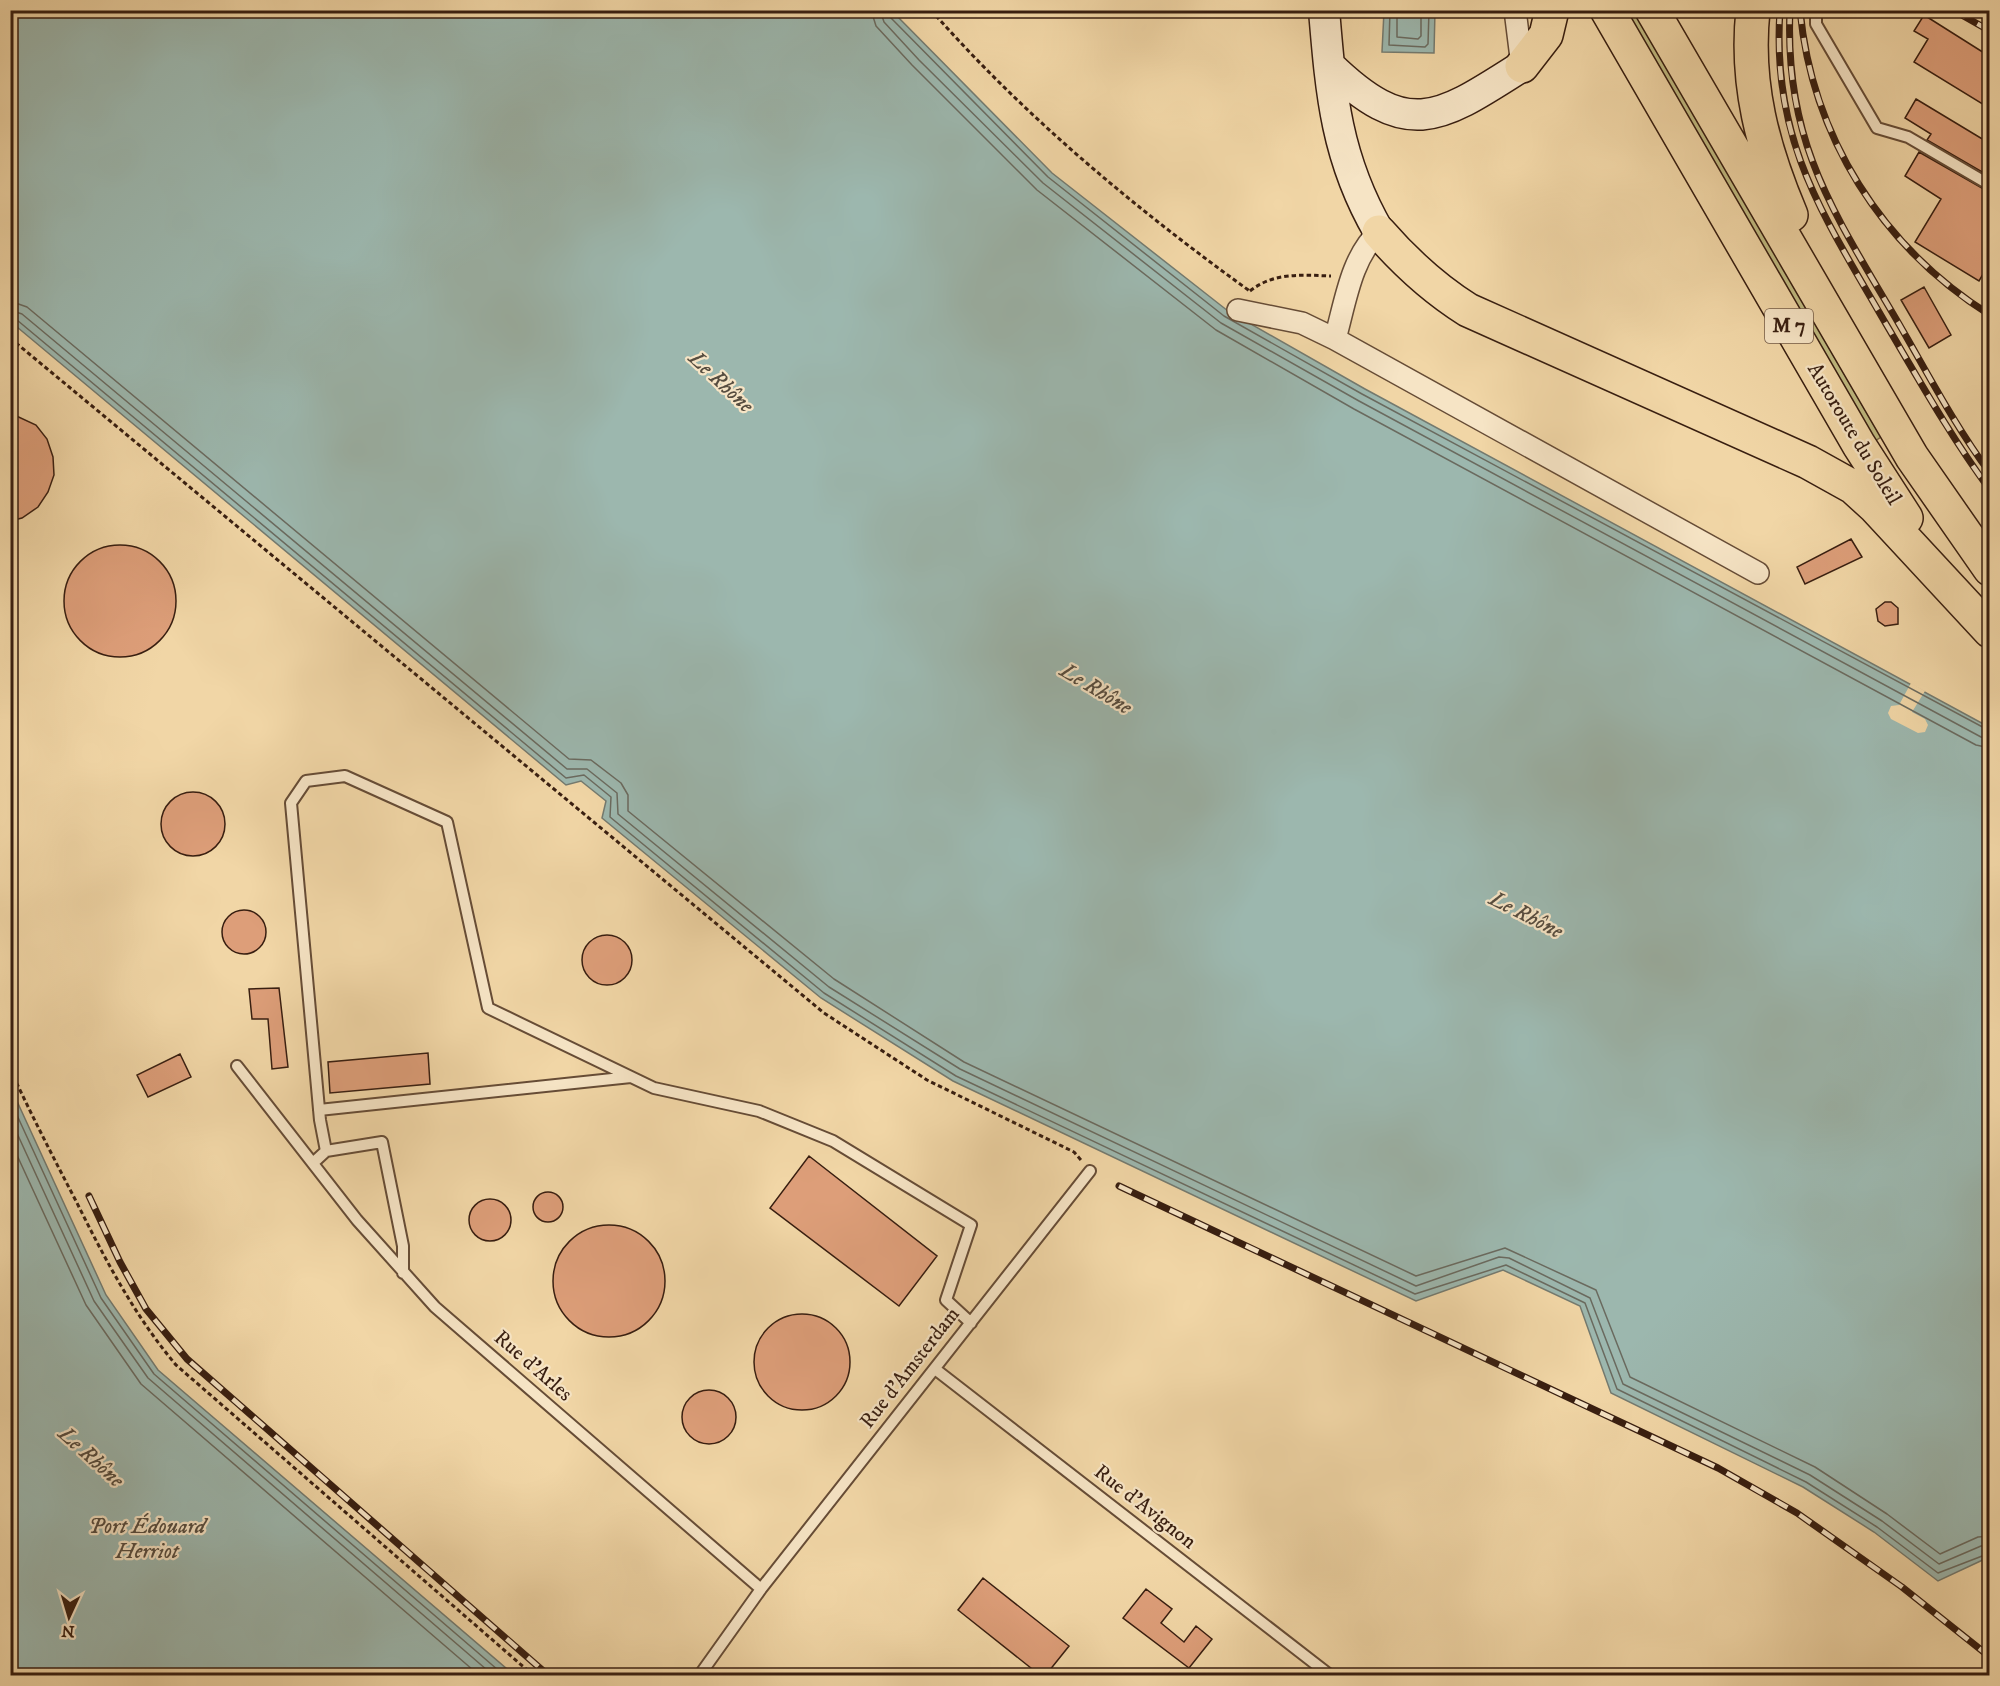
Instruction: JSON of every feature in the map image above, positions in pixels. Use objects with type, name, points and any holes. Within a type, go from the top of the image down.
[{"type":"highway","points":[[1522,66],[1546,35],[1552,10]]},
{"type":"highway","name":"Autoroute du Soleil","points":[[1607,10],[1858,445],[1924,545],[1989,630]]},
{"type":"highway","name":"Autoroute du Soleil","points":[[1652,10],[1843,339],[1938,497],[1989,569]]},
{"type":"highway","points":[[1753,10],[1752,73],[1761,134],[1775,176],[1843,339]]},
{"type":"highway","points":[[1379,232],[1410,267],[1440,292],[1468,310],[1808,462],[1853,487],[1875,507],[1989,630]]},
{"type":"street","points":[[1324,10],[1340,142],[1362,202],[1379,232],[1368,241],[1354,273],[1335,339]]},
{"type":"street","points":[[1329,65],[1351,87],[1375,104],[1409,115],[1430,115],[1471,98],[1522,66],[1515,10]]},
{"type":"street","points":[[1238,310],[1302,323],[1335,339],[1758,573]]},
{"type":"lane","points":[[1816,10],[1816,24],[1876,128],[1908,136],[1989,185]]},
{"type":"lane","points":[[326,1151],[319,1110],[291,803],[306,781],[345,776],[447,822],[488,1008],[654,1088],[759,1111],[833,1141],[971,1225],[946,1300],[971,1323]]},
{"type":"lane","name":"Rue d'Arles","points":[[237,1066],[403,1273],[435,1307],[761,1589]]},
{"type":"lane","points":[[319,1110],[631,1077]]},
{"type":"lane","points":[[313,1162],[326,1151],[382,1142],[403,1246],[403,1273]]},
{"type":"lane","name":"Rue d'Amsterdam","points":[[761,1589],[1090,1171]]},
{"type":"lane","name":"Rue d'Avignon","points":[[934,1369],[1331,1676]]},
{"type":"lane","points":[[699,1676],[761,1589]]},
{"type":"path","points":[[931,10],[1022,105],[1100,174],[1192,250],[1258,296]]},
{"type":"path","points":[[1250,291],[1280,276],[1354,273]]},
{"type":"path","points":[[10,338],[824,1013],[927,1080],[1074,1152],[1090,1171]]},
{"type":"path","points":[[10,1069],[43,1139],[118,1284],[150,1334],[170,1357],[534,1676]]},
{"type":"shaded area","points":[[1622,11],[1634,11],[1881,437],[1875,441]]},
{"type":"water","name":"Le Rhône","points":[[10,11],[892,11],[1052,173],[1228,311],[1365,389],[1989,727],[1989,1560],[1987,1558],[1938,1581],[1874,1532],[1803,1487],[1611,1393],[1580,1306],[1503,1270],[1416,1301],[953,1081],[821,998],[602,818],[606,801],[581,781],[566,785],[11,322]]},
{"type":"water","points":[[1384,11],[1435,11],[1434,53],[1382,52]]},
{"type":"water","name":"Port Édouard Herriot","points":[[10,1086],[106,1295],[158,1370],[514,1675],[11,1675]]},
{"type":"pier","points":[[1911,683],[1925,691],[1912,712],[1925,719],[1928,725],[1925,732],[1918,733],[1891,719],[1888,713],[1891,706],[1899,705]]},
{"type":"building","points":[[1924,15],[1989,56],[1989,108],[1914,62],[1928,39],[1914,31]]},
{"type":"building","points":[[1916,99],[1989,143],[1989,176],[1927,140],[1931,134],[1905,118]]},
{"type":"building","points":[[1919,152],[1989,192],[1989,251],[1984,260],[1989,264],[1979,281],[1915,242],[1941,199],[1905,176]]},
{"type":"building","points":[[1924,287],[1951,335],[1929,348],[1901,300]]},
{"type":"building","points":[[10,413],[36,425],[47,439],[53,457],[54,475],[48,492],[38,507],[22,518],[10,521]]},
{"type":"building","points":[[1851,539],[1862,557],[1805,584],[1797,567]]},
{"type":"building","points":[[120,545],[141,549],[160,561],[172,580],[176,601],[172,622],[160,641],[141,653],[120,657],[99,653],[80,641],[68,622],[64,601],[68,580],[80,561],[99,549]]},
{"type":"building","points":[[1885,602],[1891,602],[1898,608],[1898,624],[1885,626],[1878,621],[1876,609]]},
{"type":"building","points":[[187,792],[199,792],[216,801],[223,812],[225,824],[223,836],[216,847],[199,856],[187,856],[175,851],[166,842],[161,830],[161,818],[166,806],[175,797]]},
{"type":"building","points":[[244,910],[253,911],[260,916],[265,923],[265,941],[260,948],[253,953],[244,954],[235,953],[228,948],[223,941],[222,932],[223,923],[228,916],[235,911]]},
{"type":"building","points":[[602,935],[612,935],[625,942],[632,955],[632,965],[625,978],[612,985],[602,985],[593,981],[586,974],[582,965],[582,955],[586,946],[593,939]]},
{"type":"building","points":[[279,988],[288,1067],[272,1069],[268,1019],[252,1019],[249,989]]},
{"type":"building","points":[[428,1053],[430,1084],[330,1093],[328,1062]]},
{"type":"building","points":[[180,1054],[191,1077],[148,1097],[137,1075]]},
{"type":"building","points":[[809,1156],[937,1256],[899,1306],[770,1208]]},
{"type":"building","points":[[548,1192],[554,1193],[562,1201],[562,1213],[554,1221],[548,1222],[542,1221],[534,1213],[533,1207],[534,1201],[542,1193]]},
{"type":"building","points":[[490,1199],[505,1205],[511,1220],[505,1235],[490,1241],[475,1235],[469,1220],[475,1205]]},
{"type":"building","points":[[609,1225],[630,1229],[648,1242],[661,1260],[665,1281],[661,1302],[648,1320],[630,1333],[609,1337],[588,1333],[570,1320],[557,1302],[553,1281],[557,1260],[570,1242],[588,1229]]},
{"type":"building","points":[[802,1314],[820,1318],[836,1328],[846,1344],[850,1362],[846,1380],[836,1396],[820,1406],[802,1410],[784,1406],[768,1396],[758,1380],[754,1362],[758,1344],[768,1328],[784,1318]]},
{"type":"building","points":[[709,1390],[719,1392],[728,1398],[734,1407],[736,1417],[734,1427],[728,1436],[719,1442],[709,1444],[699,1442],[690,1436],[684,1427],[682,1417],[684,1407],[690,1398],[699,1392]]},
{"type":"building","points":[[983,1578],[1069,1646],[1045,1676],[1041,1676],[958,1610]]},
{"type":"building","points":[[1146,1589],[1172,1609],[1161,1623],[1184,1642],[1196,1626],[1212,1639],[1189,1668],[1123,1618]]},
{"type":"railway","points":[[1780,10],[1779,57],[1784,100],[1793,139],[1806,176],[1842,248],[1886,324],[1949,429],[1990,490]]},
{"type":"railway","points":[[1790,10],[1790,57],[1796,100],[1805,139],[1818,176],[1854,247],[1953,418],[1990,473]]},
{"type":"railway","points":[[1800,10],[1807,57],[1820,102],[1837,144],[1859,185],[1916,257],[1951,288],[1990,315]]},
{"type":"railway","points":[[1953,10],[1990,31]]},
{"type":"railway","points":[[1119,1186],[1718,1468],[1797,1513],[1902,1587],[1990,1657]]},
{"type":"railway","points":[[89,1196],[120,1262],[146,1309],[187,1359],[549,1676]]}]
